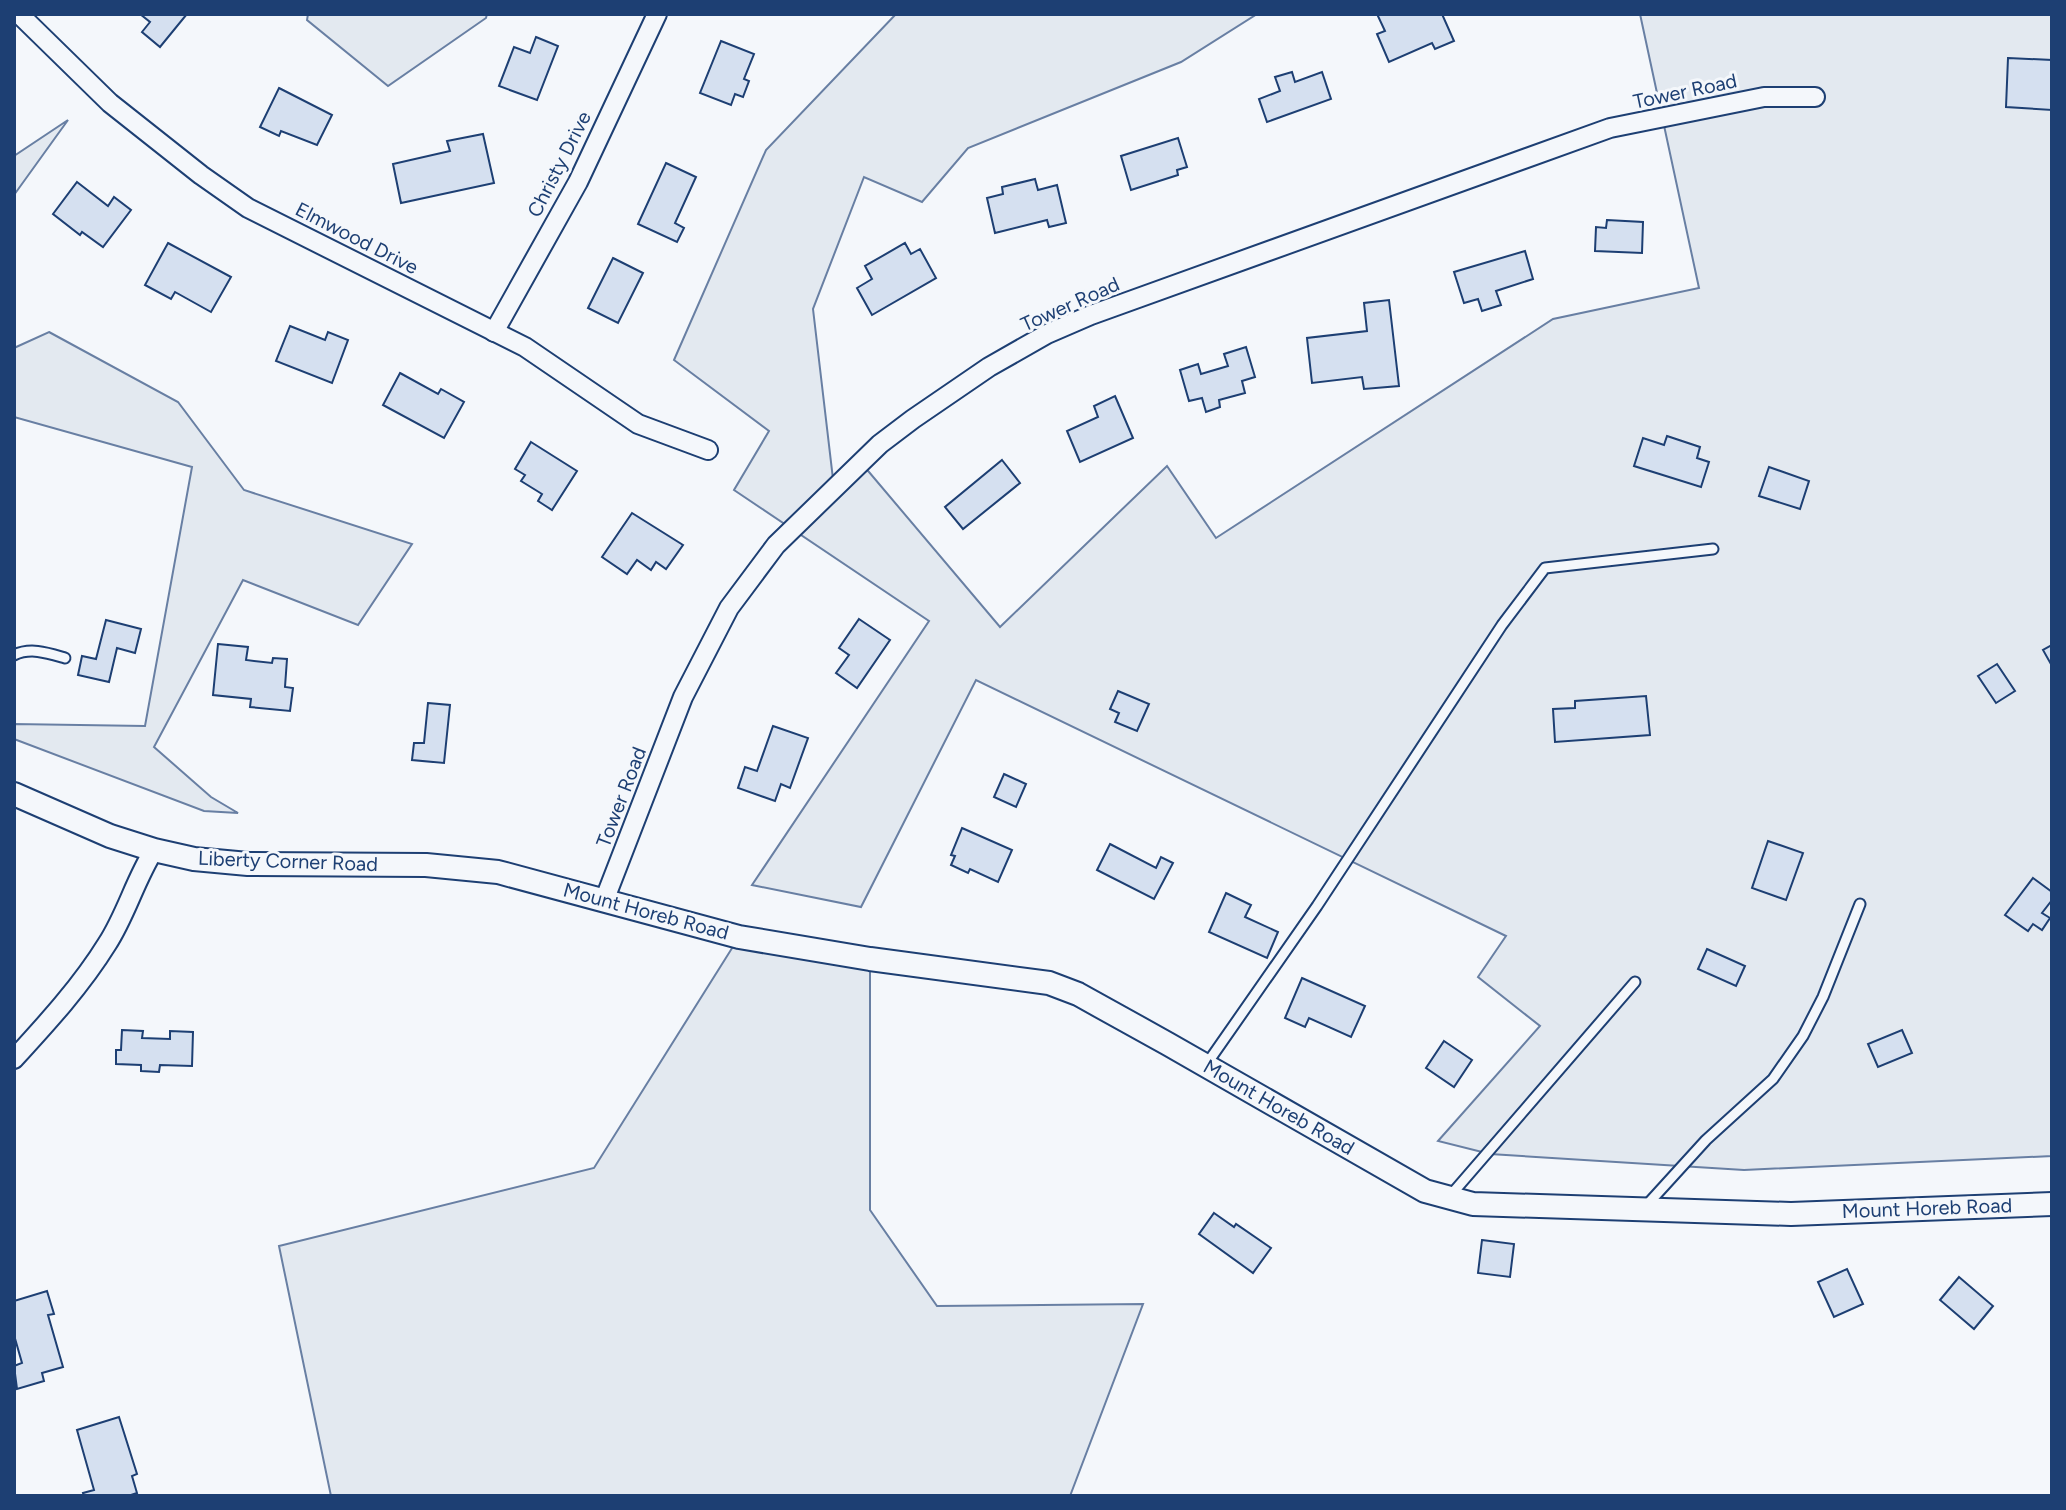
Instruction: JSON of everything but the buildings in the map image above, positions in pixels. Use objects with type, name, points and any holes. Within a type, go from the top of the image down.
[{"type":"street","name":"Elmwood Drive","points":[[19,14],[110,103],[248,208],[525,347],[638,424],[708,450]]},
{"type":"street","name":"Christy Drive","points":[[494,332],[578,182],[657,14]]},
{"type":"street","name":"Tower Road","points":[[604,901],[683,697],[729,608],[776,545],[880,444],[977,376],[1047,334],[1091,315],[1610,128],[1764,97],[1815,97]]},
{"type":"street","name":"Liberty Corner Road","points":[[14,794],[110,836],[194,859],[238,863],[426,865],[468,868],[525,878]]},
{"type":"street","points":[[14,1059],[63,1005],[109,943],[154,850]]},
{"type":"street","name":"Mount Horeb Road","points":[[525,878],[739,937],[870,959],[1049,983],[1078,994],[1425,1191],[1447,1199],[1473,1204],[1791,1214],[2052,1204]]},
{"type":"lane","points":[[1206,1065],[1325,895],[1502,625],[1545,568],[1713,549]]},
{"type":"lane","points":[[14,655],[23,651],[42,652],[65,658]]},
{"type":"lane","points":[[1643,1209],[1706,1140],[1773,1079],[1796,1047],[1823,997],[1860,904]]},
{"type":"lane","points":[[1447,1199],[1635,982]]},
{"type":"shaded area","points":[[308,14],[487,14],[486,18],[388,86],[307,20]]},
{"type":"shaded area","points":[[896,14],[1257,14],[1181,62],[968,148],[922,202],[864,177],[813,309],[833,479],[858,459],[1000,627],[1167,466],[1216,538],[1553,319],[1699,288],[1640,14],[2052,14],[2052,1156],[1744,1170],[1490,1154],[1438,1141],[1540,1026],[1478,977],[1506,936],[976,680],[861,907],[752,885],[929,621],[734,490],[769,431],[674,360],[766,150]]},
{"type":"shaded area","points":[[68,120],[14,195],[14,156]]},
{"type":"shaded area","points":[[49,332],[178,402],[244,490],[412,544],[358,625],[243,580],[154,747],[211,797],[238,813],[204,811],[14,739],[14,724],[145,726],[192,467],[14,417],[14,348]]},
{"type":"shaded area","points":[[739,937],[870,959],[870,1210],[937,1306],[1143,1304],[1070,1496],[331,1496],[279,1246],[594,1168]]}]
